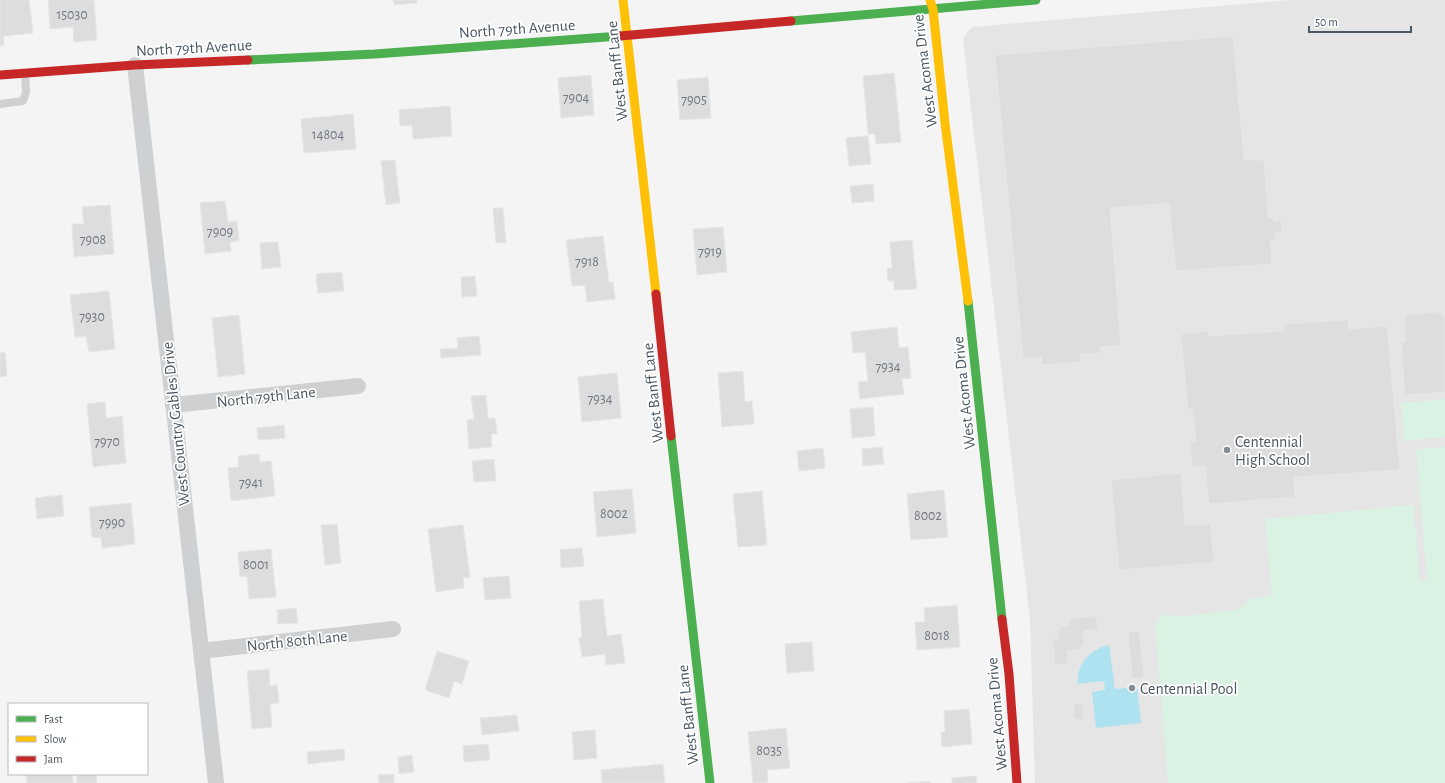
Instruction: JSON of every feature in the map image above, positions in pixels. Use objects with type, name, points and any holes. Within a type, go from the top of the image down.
[{"type":"street","name":"West Banff Lane","points":[[623,0],[710,783]]},
{"type":"street","name":"North 79th Avenue","points":[[0,75],[135,65],[375,54],[628,35],[931,4],[1036,0]]},
{"type":"street","name":"West Acoma Drive","points":[[931,4],[969,309],[1000,606],[1009,674],[1017,783]]},
{"type":"street","name":"West Country Gables Drive","points":[[135,65],[216,783]]},
{"type":"street","name":"North 79th Lane","points":[[173,405],[358,386]]},
{"type":"street","name":"North 80th Lane","points":[[201,651],[393,629]]},
{"type":"lane","points":[[0,104],[23,101],[26,92],[25,73]]},
{"type":"shaded area","name":"Centennial High School","points":[[1291,0],[1445,0],[1445,783],[1035,783],[1030,620],[963,39],[967,32],[973,27]]},
{"type":"green space","points":[[1445,399],[1445,437],[1404,441],[1401,403]]},
{"type":"green space","points":[[1445,447],[1445,783],[1168,783],[1155,625],[1159,618],[1164,615],[1184,616],[1237,610],[1252,598],[1272,596],[1265,519],[1413,505],[1420,582],[1427,579],[1416,449]]},
{"type":"water","name":"Centennial Pool","points":[[1109,645],[1115,689],[1137,687],[1141,723],[1096,728],[1092,692],[1105,690],[1104,681],[1078,684],[1078,676],[1082,664],[1090,654]]},
{"type":"building","points":[[0,0],[29,0],[33,33],[3,36],[4,45],[0,46]]},
{"type":"building","points":[[48,0],[94,0],[97,40],[74,42],[73,27],[50,29]]},
{"type":"building","points":[[393,0],[417,0],[417,3],[394,5]]},
{"type":"building","points":[[1233,36],[1244,160],[1264,160],[1268,218],[1274,217],[1274,221],[1281,220],[1282,232],[1275,232],[1276,239],[1270,240],[1272,264],[1176,271],[1169,203],[1110,208],[1121,345],[1100,347],[1100,353],[1081,354],[1080,362],[1042,365],[1041,357],[1023,358],[995,55]]},
{"type":"building","points":[[894,73],[901,142],[876,144],[875,134],[868,134],[863,76]]},
{"type":"building","points":[[591,75],[594,115],[561,118],[558,78]]},
{"type":"building","points":[[708,77],[711,118],[680,120],[677,80]]},
{"type":"building","points":[[450,106],[452,136],[413,139],[412,125],[400,126],[399,110]]},
{"type":"building","points":[[353,114],[356,149],[304,153],[301,119]]},
{"type":"building","points":[[868,136],[871,164],[849,166],[846,138]]},
{"type":"building","points":[[395,160],[400,203],[386,205],[381,161]]},
{"type":"building","points":[[873,184],[874,201],[852,203],[850,186]]},
{"type":"building","points":[[225,201],[228,222],[237,221],[239,241],[230,242],[231,251],[205,254],[200,203]]},
{"type":"building","points":[[110,205],[114,254],[74,257],[72,224],[84,224],[82,207]]},
{"type":"building","points":[[493,208],[503,208],[506,243],[496,243]]},
{"type":"building","points":[[723,227],[727,272],[697,275],[693,229]]},
{"type":"building","points":[[603,236],[609,282],[613,282],[615,299],[587,302],[585,285],[572,286],[566,240]]},
{"type":"building","points":[[912,240],[917,289],[894,290],[894,281],[888,281],[887,268],[892,268],[890,242]]},
{"type":"building","points":[[278,242],[281,267],[262,269],[260,243]]},
{"type":"building","points":[[342,272],[344,291],[318,293],[316,274]]},
{"type":"building","points":[[475,276],[477,296],[462,297],[461,277]]},
{"type":"building","points":[[109,291],[115,349],[89,352],[86,336],[75,337],[70,295]]},
{"type":"building","points":[[1441,312],[1442,316],[1445,316],[1445,392],[1405,395],[1401,343],[1406,342],[1404,315]]},
{"type":"building","points":[[239,315],[245,374],[218,377],[212,318]]},
{"type":"building","points":[[1348,320],[1349,329],[1387,326],[1400,470],[1294,477],[1295,497],[1209,504],[1205,466],[1192,467],[1190,442],[1196,442],[1193,409],[1188,410],[1181,334],[1208,331],[1209,336],[1284,331],[1283,324]]},
{"type":"building","points":[[897,327],[899,348],[908,347],[911,378],[902,379],[904,394],[860,399],[858,382],[868,381],[865,352],[853,353],[851,332]]},
{"type":"building","points":[[479,336],[481,355],[441,358],[440,349],[458,348],[457,338]]},
{"type":"building","points":[[5,352],[7,376],[0,377],[0,353]]},
{"type":"building","points":[[743,371],[745,402],[752,401],[754,424],[722,427],[718,373]]},
{"type":"building","points":[[617,373],[621,418],[582,422],[578,377]]},
{"type":"building","points":[[486,395],[488,419],[495,418],[497,434],[491,434],[492,447],[469,449],[467,420],[474,419],[471,396]]},
{"type":"building","points":[[105,402],[106,418],[122,416],[126,463],[93,467],[87,404]]},
{"type":"building","points":[[873,407],[875,436],[852,438],[850,409]]},
{"type":"building","points":[[284,425],[285,438],[258,440],[257,428]]},
{"type":"building","points":[[882,447],[884,464],[863,466],[862,449]]},
{"type":"building","points":[[823,448],[825,468],[799,471],[797,451]]},
{"type":"building","points":[[259,454],[260,462],[271,461],[275,496],[231,501],[228,468],[239,467],[238,456]]},
{"type":"building","points":[[494,459],[496,481],[474,482],[472,461]]},
{"type":"building","points":[[1181,473],[1185,525],[1210,524],[1214,562],[1119,570],[1111,480]]},
{"type":"building","points":[[632,489],[636,533],[597,537],[593,492]]},
{"type":"building","points":[[944,490],[948,537],[911,540],[907,494]]},
{"type":"building","points":[[762,491],[767,545],[738,547],[733,494]]},
{"type":"building","points":[[62,495],[64,516],[37,519],[35,498]]},
{"type":"building","points":[[131,503],[135,544],[102,548],[101,537],[92,538],[89,507]]},
{"type":"building","points":[[337,524],[341,563],[325,565],[321,525]]},
{"type":"building","points":[[463,525],[470,577],[463,578],[464,588],[436,592],[428,529]]},
{"type":"building","points":[[582,548],[584,566],[561,568],[560,550]]},
{"type":"building","points":[[271,549],[276,597],[249,599],[247,576],[240,577],[238,552]]},
{"type":"building","points":[[509,576],[511,598],[485,600],[483,578]]},
{"type":"building","points":[[603,599],[607,636],[621,634],[625,663],[606,665],[605,654],[582,657],[579,638],[582,637],[579,601]]},
{"type":"building","points":[[957,605],[960,647],[917,650],[915,622],[925,622],[924,608]]},
{"type":"building","points":[[296,608],[298,623],[278,624],[277,610]]},
{"type":"building","points":[[1096,616],[1098,629],[1084,631],[1084,644],[1079,650],[1067,651],[1068,663],[1055,665],[1053,639],[1059,638],[1058,630],[1061,626],[1069,626],[1068,619]]},
{"type":"building","points":[[1139,631],[1144,678],[1132,679],[1128,632]]},
{"type":"building","points":[[812,642],[814,671],[787,673],[785,644]]},
{"type":"building","points":[[437,651],[469,661],[462,684],[454,681],[449,698],[425,690]]},
{"type":"building","points":[[269,669],[270,686],[277,685],[279,703],[270,704],[272,727],[252,729],[247,671]]},
{"type":"building","points":[[1083,703],[1084,719],[1074,720],[1073,704]]},
{"type":"building","points":[[969,709],[972,744],[942,747],[941,732],[945,732],[944,711]]},
{"type":"building","points":[[517,715],[519,731],[482,735],[480,718]]},
{"type":"building","points":[[786,728],[790,768],[767,770],[768,782],[753,783],[748,732]]},
{"type":"building","points":[[595,730],[597,758],[574,760],[572,732]]},
{"type":"building","points":[[488,744],[490,760],[464,762],[463,746]]},
{"type":"building","points":[[344,749],[345,760],[308,764],[307,752]]},
{"type":"building","points":[[412,755],[414,772],[399,774],[398,757]]},
{"type":"building","points":[[663,764],[665,783],[602,783],[601,770]]},
{"type":"building","points":[[394,774],[394,783],[379,783],[378,775]]},
{"type":"building","points":[[26,775],[72,775],[73,783],[27,783]]},
{"type":"building","points":[[77,775],[96,775],[97,783],[77,783]]},
{"type":"building","points":[[976,776],[977,783],[952,783],[952,778]]},
{"type":"building","points":[[931,781],[931,783],[907,783]]},
{"type":"traffic: fast","points":[[791,21],[1036,0]]},
{"type":"traffic: fast","points":[[248,60],[375,54],[620,36]]},
{"type":"traffic: fast","points":[[968,301],[1002,619]]},
{"type":"traffic: fast","points":[[671,436],[710,783]]},
{"type":"traffic: slow","points":[[623,0],[656,294]]},
{"type":"traffic: slow","points":[[930,0],[933,9],[945,123],[968,301]]},
{"type":"traffic: jam","points":[[620,36],[791,21]]},
{"type":"traffic: jam","points":[[0,75],[135,65],[248,60]]},
{"type":"traffic: jam","points":[[656,294],[671,436]]},
{"type":"traffic: jam","points":[[1002,619],[1009,674],[1017,783]]},
{"type":"place","name":"Centennial High School","points":[[1227,450]]},
{"type":"place","name":"Centennial Pool","points":[[1132,688]]}]
